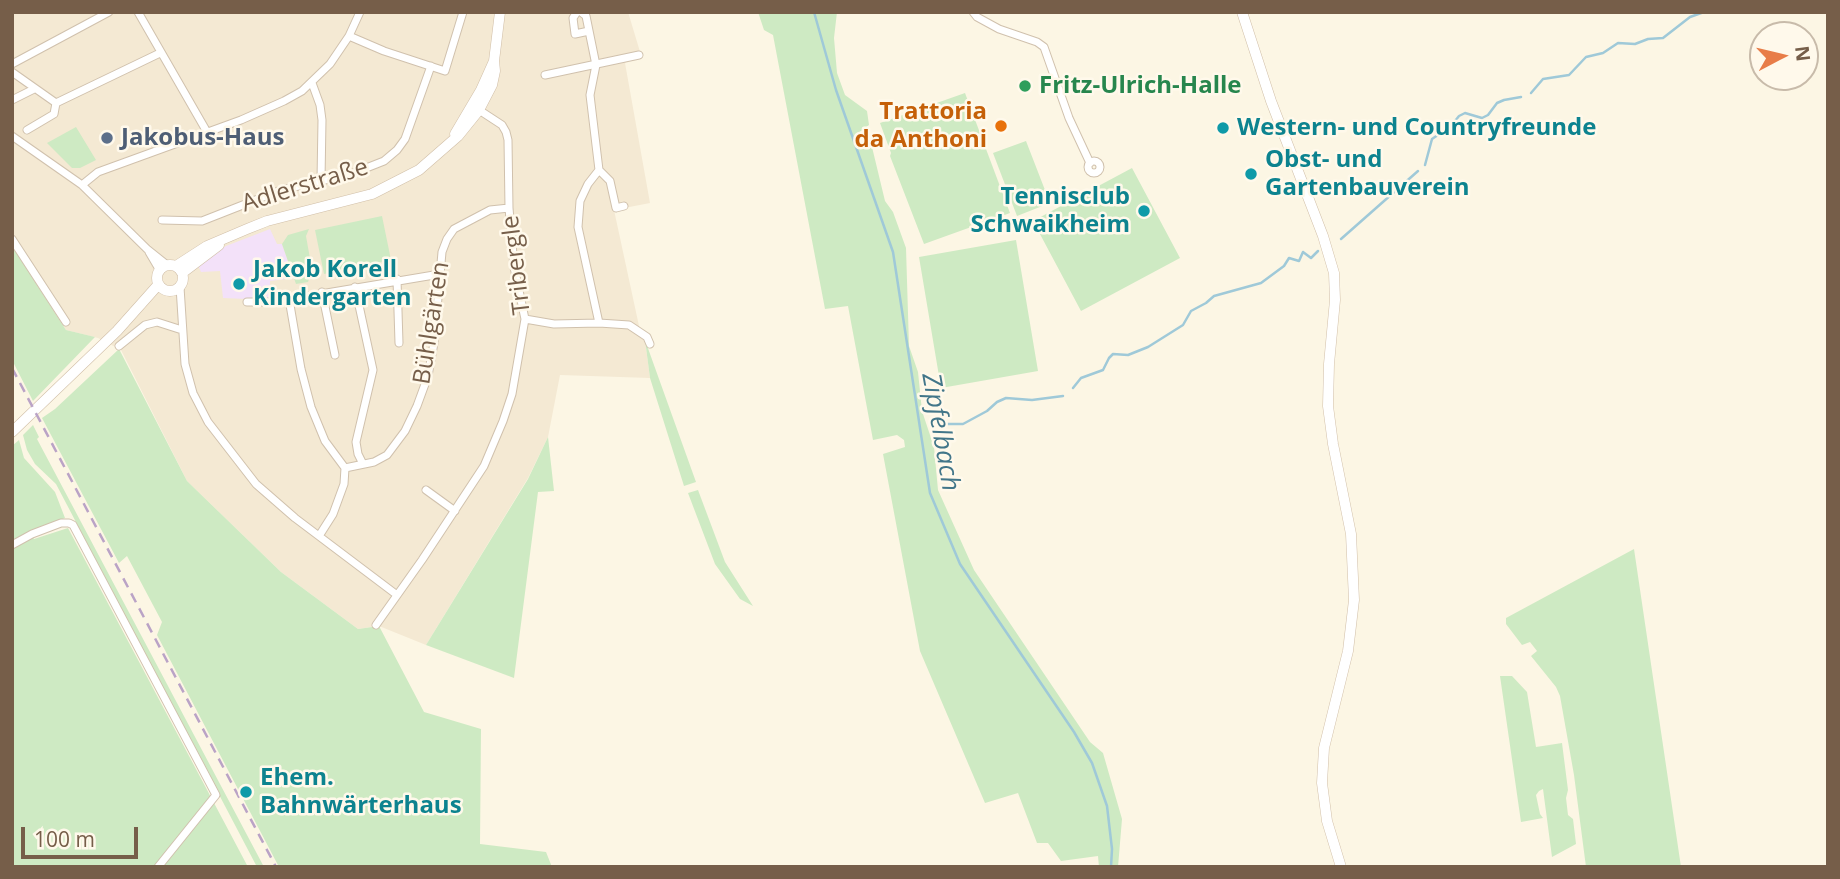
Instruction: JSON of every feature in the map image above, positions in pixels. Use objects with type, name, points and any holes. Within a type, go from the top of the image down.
[{"type":"main road","points":[[169,288],[156,275],[206,246],[267,221],[372,194],[419,170],[471,122],[494,61],[500,12]]},
{"type":"main road","points":[[1242,12],[1271,101],[1323,236],[1334,274],[1335,300],[1328,405],[1351,534],[1354,600],[1348,651],[1326,739],[1322,783],[1327,821],[1341,867]]},
{"type":"main road","points":[[12,432],[134,313],[169,288],[183,282],[171,268]]},
{"type":"street","points":[[12,64],[109,12]]},
{"type":"street","points":[[138,12],[207,132]]},
{"type":"street","points":[[82,185],[98,172],[284,102],[312,83],[330,64],[349,36],[360,12]]},
{"type":"street","points":[[349,36],[384,51],[445,71],[463,12]]},
{"type":"street","points":[[589,31],[575,34],[573,18],[579,12],[586,16],[596,65],[590,95],[599,170],[610,181],[616,208],[624,206]]},
{"type":"street","points":[[973,12],[977,18],[999,29],[1038,42],[1044,47],[1069,118],[1090,163]]},
{"type":"street","points":[[56,103],[160,53]]},
{"type":"street","points":[[545,75],[639,55]]},
{"type":"street","name":"Adlerstraße","points":[[162,220],[202,221],[261,197],[369,168],[397,150],[411,128],[431,66]]},
{"type":"street","points":[[12,72],[56,103]]},
{"type":"street","points":[[312,83],[322,120],[321,180]]},
{"type":"street","points":[[12,100],[34,89]]},
{"type":"street","points":[[27,130],[54,114],[56,103]]},
{"type":"street","name":"Tribergle","points":[[376,625],[484,466],[512,394],[525,319],[514,267],[509,208],[510,155],[502,125],[475,108]]},
{"type":"street","points":[[12,136],[82,185],[147,249],[171,268]]},
{"type":"street","points":[[599,170],[580,201],[578,227],[599,323]]},
{"type":"street","name":"Bühlgärten","points":[[345,468],[387,455],[405,431],[417,405],[428,376],[434,343],[442,252],[447,239],[454,229],[490,210],[509,208]]},
{"type":"street","points":[[12,239],[66,322]]},
{"type":"street","points":[[247,302],[264,303],[440,274]]},
{"type":"street","points":[[397,279],[399,343]]},
{"type":"street","points":[[355,287],[373,370],[356,442],[363,464]]},
{"type":"street","points":[[169,288],[183,308],[185,364],[208,422],[256,484],[295,519],[397,595]]},
{"type":"street","points":[[322,292],[335,355]]},
{"type":"street","points":[[289,299],[311,407],[325,441],[345,468],[344,484],[333,514],[319,536]]},
{"type":"street","points":[[525,319],[554,324],[629,325],[647,337],[650,344]]},
{"type":"street","points":[[119,346],[145,325],[156,322],[182,330]]},
{"type":"street","points":[[426,491],[455,511]]},
{"type":"street","points":[[12,545],[61,523],[73,525],[216,795],[158,867]]},
{"type":"shaded area","points":[[12,12],[628,12],[641,55],[625,63],[650,203],[614,210],[639,326],[645,340],[650,378],[560,375],[548,437],[528,478],[426,645],[379,626],[358,629],[281,572],[187,481],[121,350],[98,338],[66,330],[12,246]]},
{"type":"shaded area","points":[[270,229],[277,244],[282,244],[294,278],[270,281],[271,300],[223,298],[220,271],[201,272],[198,265],[226,246]]},
{"type":"green space","points":[[758,12],[837,12],[834,38],[837,73],[845,95],[867,111],[869,125],[857,134],[862,144],[872,147],[885,201],[893,212],[906,248],[909,346],[918,372],[922,411],[934,447],[938,490],[974,570],[1090,742],[1103,753],[1122,819],[1118,867],[1099,867],[1098,856],[1061,861],[1048,843],[1037,843],[1018,793],[985,803],[920,651],[883,454],[905,447],[904,440],[897,435],[873,440],[848,306],[825,309],[773,35],[764,30]]},
{"type":"green space","points":[[965,93],[1010,213],[924,244],[880,123]]},
{"type":"green space","points":[[76,127],[96,160],[80,168],[72,168],[47,143]]},
{"type":"green space","points":[[1026,141],[1050,203],[1017,216],[993,153]]},
{"type":"green space","points":[[1132,168],[1180,258],[1081,311],[1033,221]]},
{"type":"green space","points":[[382,216],[391,260],[324,274],[315,230]]},
{"type":"green space","points":[[309,229],[306,236],[312,270],[308,282],[296,284],[282,244],[288,235]]},
{"type":"green space","points":[[1016,240],[1038,371],[941,388],[919,257]]},
{"type":"green space","points":[[12,246],[66,330],[95,337],[33,401],[12,360]]},
{"type":"green space","points":[[645,340],[696,482],[684,486],[650,378]]},
{"type":"green space","points":[[119,349],[187,481],[281,572],[358,629],[379,626],[424,712],[481,729],[480,844],[546,852],[552,867],[279,867],[157,635],[162,622],[127,556],[119,563],[42,418]]},
{"type":"green space","points":[[33,425],[39,437],[37,439],[264,867],[257,867],[56,484],[35,464],[27,450],[23,435]]},
{"type":"green space","points":[[548,437],[554,491],[538,492],[514,678],[426,645],[528,479]]},
{"type":"green space","points":[[19,440],[24,458],[55,492],[65,518],[29,531],[34,539],[68,528],[248,867],[12,867],[12,446]]},
{"type":"green space","points":[[698,490],[725,562],[753,606],[740,599],[715,564],[688,493]]},
{"type":"green space","points":[[1634,549],[1681,867],[1586,867],[1560,696],[1531,656],[1537,651],[1530,642],[1522,645],[1506,624],[1506,618]]},
{"type":"green space","points":[[1500,676],[1512,676],[1527,692],[1536,747],[1562,743],[1568,815],[1573,819],[1576,844],[1552,857],[1543,789],[1536,795],[1543,818],[1521,822]]},
{"type":"waterway","name":"Zipfelbach","points":[[814,12],[836,90],[893,252],[930,493],[960,564],[1074,732],[1092,763],[1107,806],[1112,849],[1111,867]]},
{"type":"waterway","points":[[1531,93],[1543,79],[1569,75],[1586,57],[1603,53],[1618,43],[1635,44],[1648,39],[1663,38],[1690,17],[1704,12]]},
{"type":"waterway","points":[[1425,165],[1432,139],[1451,126],[1459,116],[1465,113],[1482,118],[1488,115],[1497,103],[1521,97]]},
{"type":"waterway","points":[[1341,239],[1418,171]]},
{"type":"waterway","points":[[1073,388],[1081,378],[1103,370],[1113,354],[1128,355],[1148,347],[1183,325],[1191,311],[1214,296],[1261,283],[1284,266],[1289,258],[1299,261],[1303,252],[1311,258],[1318,251]]},
{"type":"waterway","points":[[935,421],[942,424],[963,424],[1006,398],[1032,400],[1063,396]]},
{"type":"railway","points":[[12,368],[276,867]]},
{"type":"place","name":"Fritz-Ulrich-Halle","points":[[1025,86]]},
{"type":"place","name":"Trattoria da Anthoni","points":[[1001,126]]},
{"type":"place","name":"Western- und Countryfreunde","points":[[1223,128]]},
{"type":"place","name":"Jakobus-Haus","points":[[107,138]]},
{"type":"place","name":"Obst- und Gartenbauverein","points":[[1251,174]]},
{"type":"place","name":"Tennisclub Schwaikheim","points":[[1144,211]]},
{"type":"place","name":"Jakob Korell Kindergarten","points":[[239,284]]},
{"type":"place","name":"Ehem. Bahnwärterhaus","points":[[246,792]]}]
